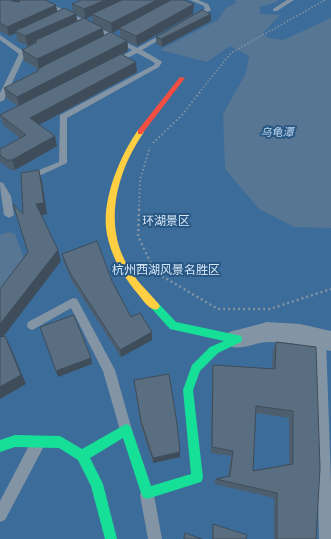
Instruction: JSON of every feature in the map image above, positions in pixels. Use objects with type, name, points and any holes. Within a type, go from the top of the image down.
[{"type":"street","points":[[182,78],[132,144],[116,184],[110,224],[120,260],[143,294],[173,326],[237,339]]},
{"type":"street","points":[[82,456],[126,430],[147,493],[197,478],[188,390],[196,368],[214,350],[237,339],[267,332],[300,334],[326,340]]},
{"type":"street","points":[[0,446],[15,441],[60,442],[82,456],[97,484],[111,539]]},
{"type":"lane","points":[[189,21],[208,10],[206,5],[193,0]]},
{"type":"lane","points":[[275,10],[291,0]]},
{"type":"lane","points":[[37,174],[62,164],[63,117],[158,66],[159,62],[138,50],[110,39],[87,23],[64,15],[44,3],[39,2]]},
{"type":"lane","points":[[80,27],[94,20]]},
{"type":"lane","points":[[103,68],[176,28]]},
{"type":"lane","points":[[110,39],[120,33]]},
{"type":"lane","points":[[0,37],[11,40],[23,53]]},
{"type":"lane","points":[[0,100],[23,53],[30,50]]},
{"type":"lane","points":[[5,90],[18,84]]},
{"type":"lane","points":[[0,185],[7,196],[9,215]]},
{"type":"lane","points":[[32,325],[73,302],[109,370],[126,430]]},
{"type":"lane","points":[[326,340],[326,539]]},
{"type":"lane","points":[[0,515],[40,441]]},
{"type":"lane","points":[[147,493],[155,539]]},
{"type":"path","points":[[325,0],[316,7],[269,30],[231,53],[182,115],[150,146],[140,180],[138,236],[155,272],[218,309],[270,309],[331,289]]},
{"type":"green space","name":"环湖景区","points":[[0,0],[331,0],[331,539],[0,539]]},
{"type":"water","name":"乌龟潭","points":[[235,0],[277,0],[277,2],[260,7],[260,14],[280,15],[263,33],[269,38],[283,40],[331,18],[331,228],[294,227],[259,209],[225,169],[223,114],[246,73],[249,56],[230,46],[207,62],[160,50],[218,20],[226,8],[236,3]]},
{"type":"water","points":[[8,232],[15,234],[28,269],[0,306],[0,235]]},
{"type":"building","points":[[0,0],[12,0],[19,2],[21,0],[45,0],[56,5],[7,27],[0,23]]},
{"type":"building","points":[[81,0],[105,0],[84,9],[72,4]]},
{"type":"building","points":[[122,0],[157,0],[111,23],[92,14]]},
{"type":"building","points":[[171,0],[184,0],[194,4],[136,36],[119,28]]},
{"type":"building","points":[[65,8],[76,14],[25,36],[15,31]]},
{"type":"building","points":[[202,10],[211,14],[161,39],[156,37]]},
{"type":"building","points":[[84,18],[103,28],[37,59],[22,50],[37,42],[34,41]]},
{"type":"building","points":[[111,32],[127,41],[17,97],[4,88],[38,71],[37,70],[45,65]]},
{"type":"building","points":[[121,54],[136,62],[30,118],[55,136],[12,160],[7,160],[0,155],[0,149],[26,135],[0,115]]},
{"type":"building","points":[[39,170],[44,203],[36,204],[58,250],[0,324],[0,289],[28,252],[13,204],[23,214],[21,173]]},
{"type":"building","points":[[97,241],[112,281],[131,317],[140,313],[152,332],[120,350],[70,273],[62,254]]},
{"type":"building","points":[[74,315],[91,358],[56,371],[40,327]]},
{"type":"building","points":[[5,336],[21,375],[0,387],[0,337]]},
{"type":"building","points":[[276,342],[316,347],[320,468],[316,539],[277,539],[277,493],[216,479],[230,476],[233,451],[212,447],[213,365],[275,369]],"holes":[[[256,406],[293,411],[293,464],[253,471]]]},
{"type":"building","points":[[169,374],[180,452],[153,458],[141,421],[134,380]]},
{"type":"building","points":[[213,524],[247,535],[246,539],[213,539]]},
{"type":"building","points":[[185,533],[202,539],[184,539]]},
{"type":"traffic: fast","points":[[82,456],[126,430],[147,493],[197,478],[188,390],[196,368],[214,350],[237,339],[173,326],[155,306]]},
{"type":"traffic: fast","points":[[0,446],[15,441],[60,442],[82,456],[97,484],[111,539]]},
{"type":"traffic: slow","points":[[140,132],[123,163],[115,188],[112,201],[110,228],[118,256],[123,266],[135,284],[155,306]]},
{"type":"traffic: jam","points":[[140,132],[182,78]]},
{"type":"park label","name":"杭州西湖风景名胜区","points":[[166,270]]}]
